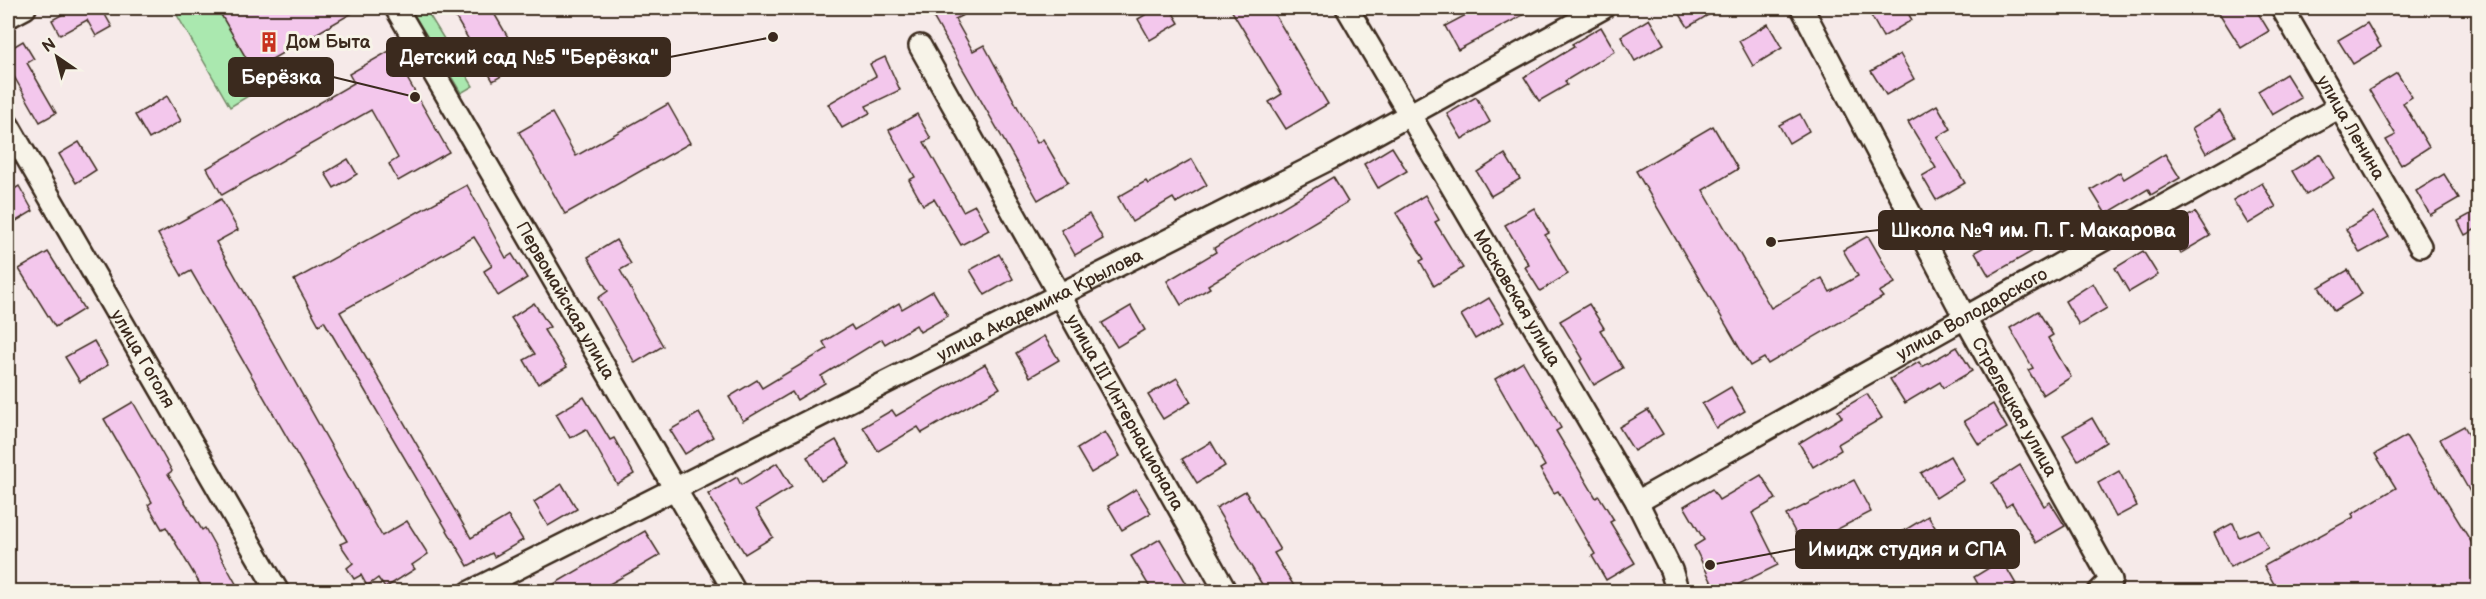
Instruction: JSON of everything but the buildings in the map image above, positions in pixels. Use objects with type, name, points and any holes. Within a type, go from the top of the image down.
[{"type":"street","points":[[8,17],[25,8]]},
{"type":"street","name":"Первомайская улица","points":[[396,8],[735,591]]},
{"type":"street","name":"Московская улица","points":[[1347,8],[1637,502],[1671,570],[1678,591]]},
{"type":"street","name":"улица Академика Крылова","points":[[470,591],[1331,158],[1603,8]]},
{"type":"street","name":"Стрелецкая улица","points":[[1802,8],[2105,586]]},
{"type":"street","name":"улица Ленина","points":[[2282,8],[2420,246]]},
{"type":"street","name":"улица III Интернационала","points":[[920,46],[1226,591]]},
{"type":"street","name":"улица Володарского","points":[[1637,502],[1964,316],[2338,108]]},
{"type":"street","name":"улица Гоголя","points":[[8,125],[278,591]]},
{"type":"green space","points":[[173,8],[218,8],[263,87],[230,107]]},
{"type":"green space","points":[[410,8],[425,8],[473,86],[461,93]]},
{"type":"place","name":"Детский сад №5 \"Берёзка\"","points":[[773,37]]},
{"type":"place","name":"Дом Быта","points":[[269,42]]},
{"type":"place","name":"Берёзка","points":[[415,97]]},
{"type":"place","name":"Школа №9 им. П. Г. Макарова","points":[[1771,242]]},
{"type":"place","name":"Имидж студия и СПА","points":[[1710,565]]}]
